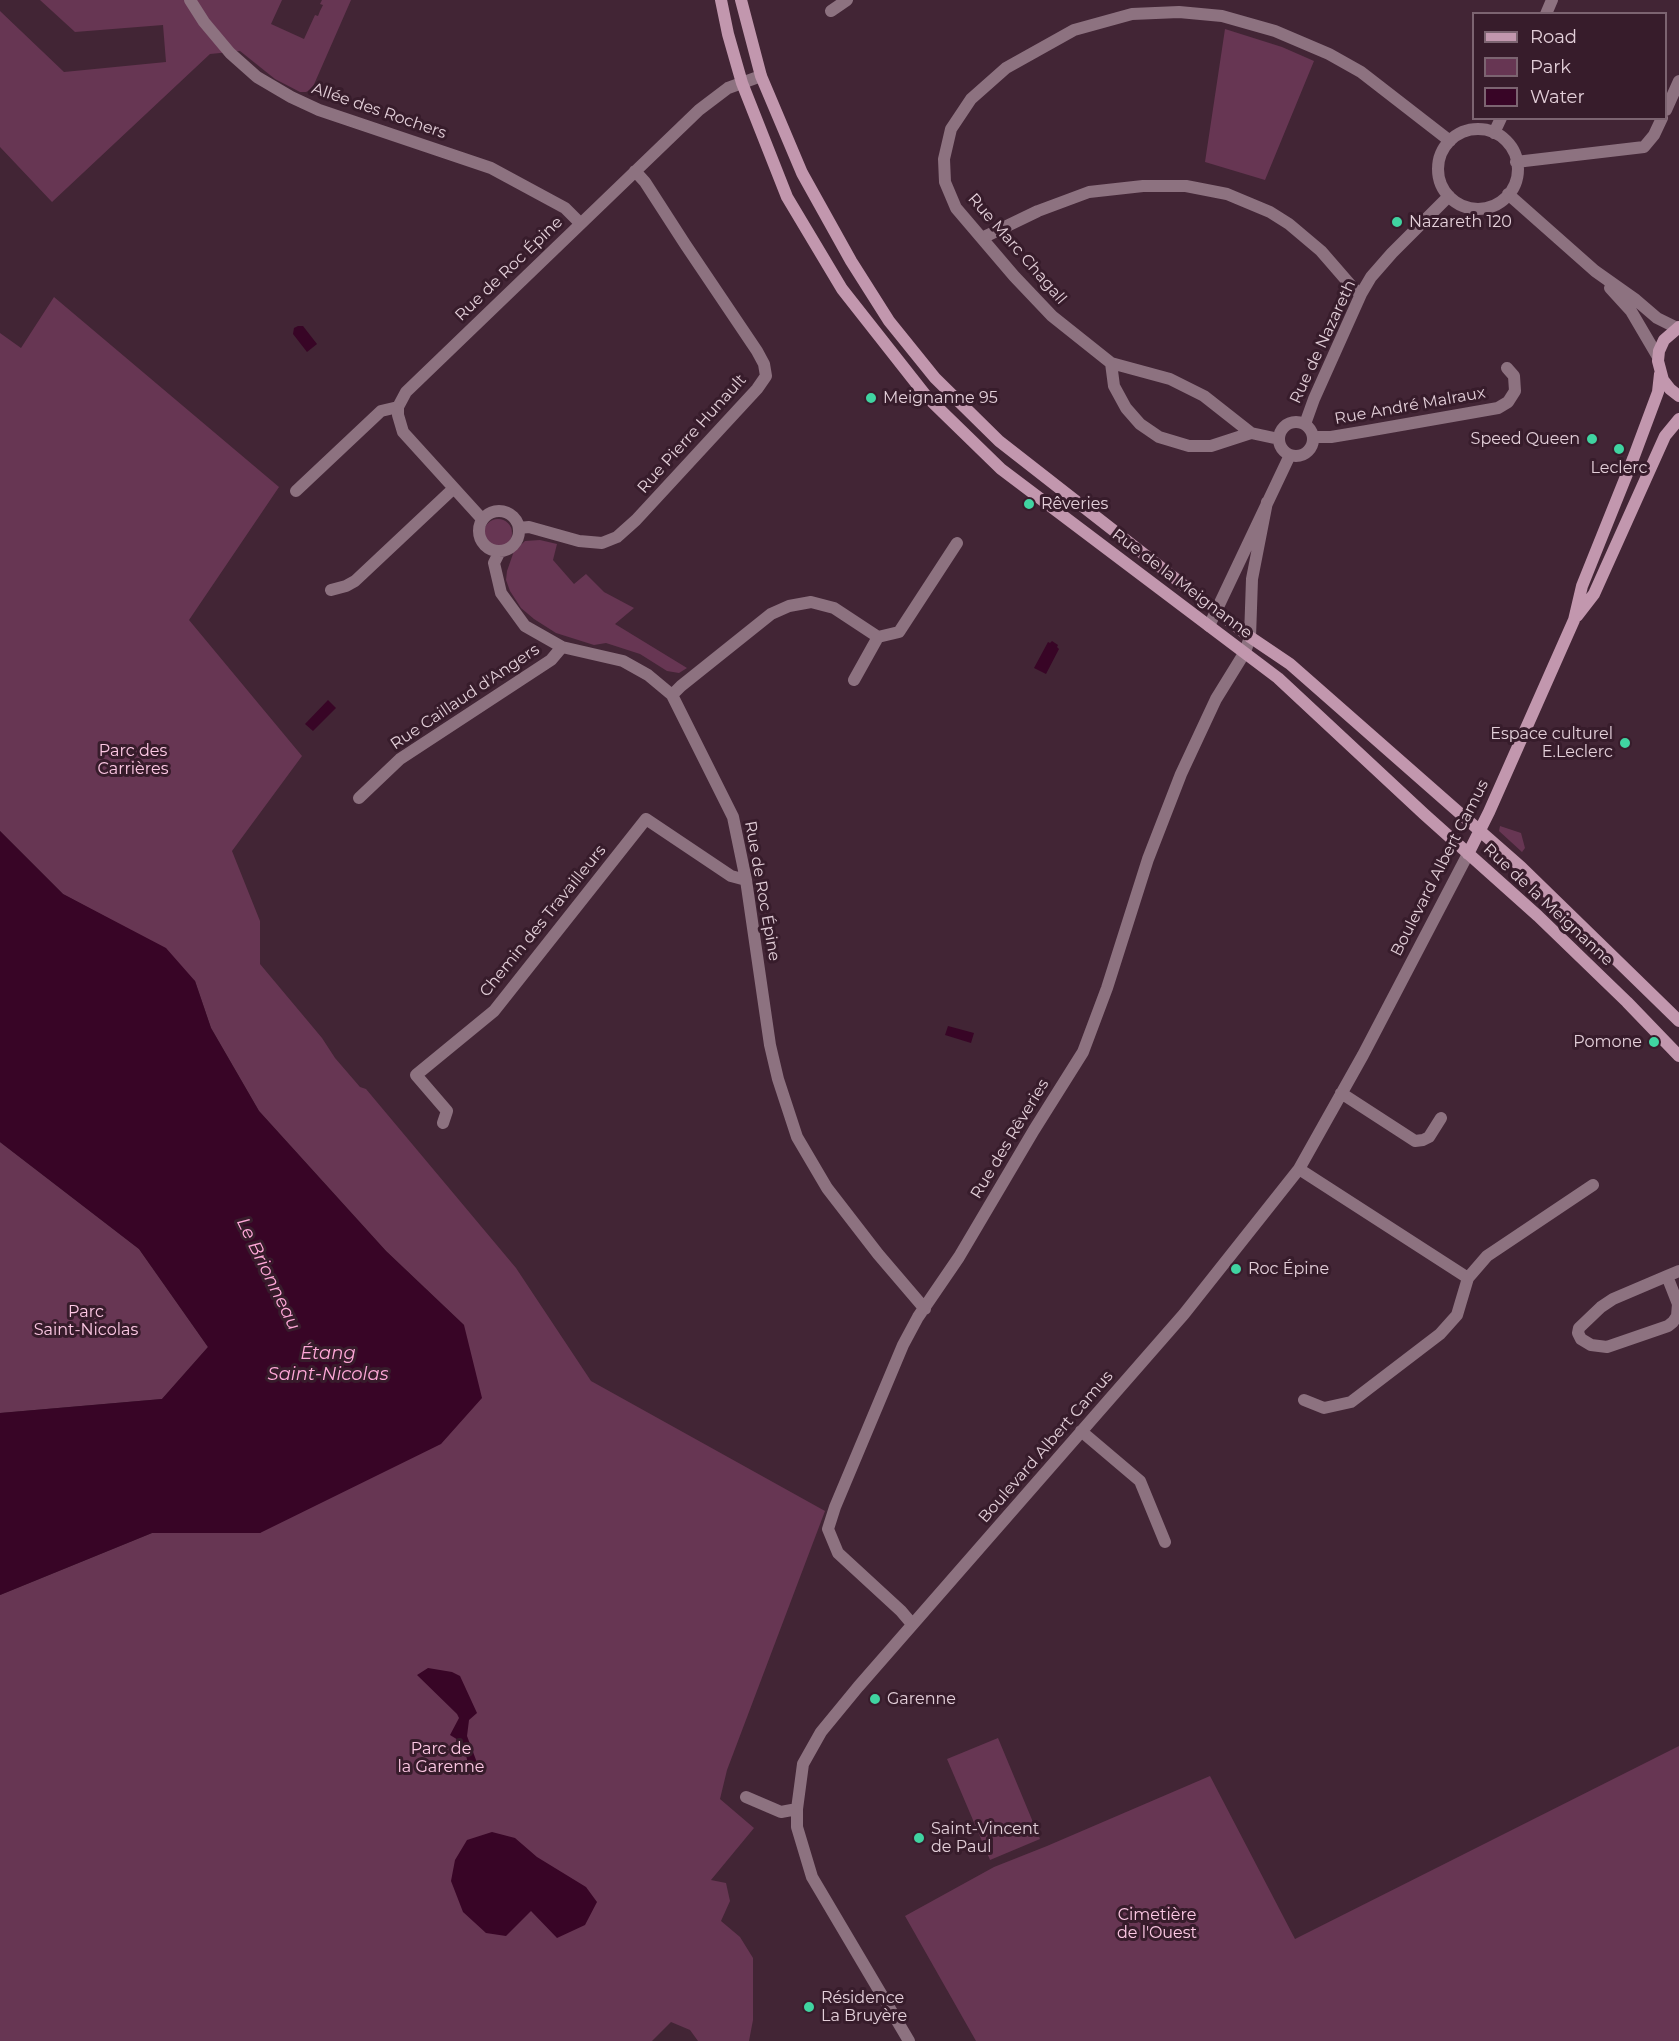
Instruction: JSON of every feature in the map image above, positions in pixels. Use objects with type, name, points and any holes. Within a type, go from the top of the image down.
[{"type":"street","name":"Allée des Rochers","points":[[190,0],[204,22],[230,53],[257,77],[291,97],[319,110],[491,168],[565,208],[580,223]]},
{"type":"street","name":"Rue de la Meignanne","points":[[721,0],[742,83],[788,197],[842,290],[927,397],[1001,469],[1278,678],[1596,972],[1679,1056]]},
{"type":"street","name":"Rue de la Meignanne","points":[[741,0],[761,76],[802,173],[851,261],[890,321],[935,378],[999,441],[1250,637],[1290,664],[1521,867],[1679,1021]]},
{"type":"street","points":[[831,11],[847,0]]},
{"type":"street","name":"Rue Marc Chagall","points":[[1280,439],[1251,433],[1204,396],[1170,379],[1111,363],[1052,316],[1014,276],[956,208],[945,182],[944,159],[951,129],[971,99],[1006,68],[1074,30],[1132,14],[1179,12],[1222,16],[1275,31],[1329,54],[1361,72],[1450,141]]},
{"type":"street","name":"Rue de Roc Épine","points":[[398,407],[406,392],[418,380],[699,110],[728,88],[761,76]]},
{"type":"street","points":[[1667,106],[1679,81]]},
{"type":"street","points":[[1494,133],[1500,120]]},
{"type":"street","points":[[1516,162],[1644,147],[1654,135],[1661,120]]},
{"type":"street","points":[[1471,130],[1494,133],[1507,142],[1516,162],[1516,179],[1508,194],[1497,203],[1479,208],[1461,204],[1449,196],[1441,183],[1438,168],[1441,153],[1459,134],[1471,130]]},
{"type":"street","name":"Rue Pierre Hunault","points":[[519,528],[530,527],[579,541],[602,543],[617,537],[757,389],[766,376],[764,364],[757,351],[636,171]]},
{"type":"street","points":[[982,238],[1038,211],[1089,192],[1143,186],[1186,186],[1227,194],[1270,212],[1289,224],[1321,251],[1361,294]]},
{"type":"street","points":[[1508,194],[1595,271],[1657,318],[1678,327],[1664,340],[1658,357]]},
{"type":"street","name":"Rue de Nazareth","points":[[1305,424],[1361,294],[1371,277],[1449,196]]},
{"type":"street","points":[[1595,271],[1630,311],[1658,357]]},
{"type":"street","name":"Boulevard Albert Camus","points":[[1575,620],[1582,586],[1658,392],[1660,374],[1658,357]]},
{"type":"street","name":"Rue Marc Chagall","points":[[1111,363],[1114,386],[1126,408],[1140,424],[1159,437],[1189,446],[1211,446],[1251,433]]},
{"type":"street","name":"Rue André Malraux","points":[[1313,437],[1349,434],[1498,408],[1508,402],[1515,391],[1514,376],[1507,368]]},
{"type":"street","points":[[1660,374],[1670,389],[1679,396]]},
{"type":"street","points":[[296,491],[381,411],[398,407],[403,432],[483,519]]},
{"type":"street","name":"Boulevard Albert Camus","points":[[909,2041],[812,1877],[797,1827],[803,1764],[821,1732],[912,1624],[1184,1314],[1299,1169],[1480,831],[1575,620],[1594,594],[1665,436],[1679,419]]},
{"type":"street","name":"Rue de Nazareth","points":[[1280,439],[1281,432],[1286,425],[1295,422],[1305,424],[1313,437]]},
{"type":"street","points":[[1280,439],[1282,447],[1296,456],[1306,453],[1312,446],[1313,437]]},
{"type":"street","points":[[1209,626],[1290,454]]},
{"type":"street","points":[[331,590],[346,586],[355,580],[454,488]]},
{"type":"street","points":[[1250,637],[1252,579],[1267,502]]},
{"type":"street","points":[[493,512],[507,513],[519,528],[516,541],[512,546],[500,551],[492,551],[481,541],[479,526],[483,519],[493,512]]},
{"type":"street","points":[[672,696],[681,686],[771,614],[789,606],[811,602],[834,608],[878,637],[899,632],[957,543]]},
{"type":"street","name":"Rue de Roc Épine","points":[[500,551],[494,563],[501,594],[525,626],[562,647],[623,661],[648,675],[672,696],[733,817],[746,880],[770,1045],[778,1079],[797,1137],[827,1188],[878,1254],[927,1306]]},
{"type":"street","points":[[854,680],[878,637]]},
{"type":"street","name":"Rue des Rêveries","points":[[912,1624],[838,1553],[828,1529],[835,1507],[898,1356],[918,1317],[959,1257],[1083,1052],[1107,988],[1148,859],[1181,774],[1216,699],[1245,652],[1250,637]]},
{"type":"street","name":"Rue Caillaud d'Angers","points":[[359,798],[400,759],[551,660],[562,647]]},
{"type":"street","name":"Chemin des Travailleurs","points":[[442,1123],[447,1111],[416,1074],[494,1011],[646,819],[731,876],[746,880]]},
{"type":"street","points":[[1341,1093],[1415,1140],[1429,1137],[1441,1118]]},
{"type":"street","points":[[1299,1169],[1468,1278]]},
{"type":"street","points":[[1304,1400],[1324,1408],[1351,1402],[1440,1334],[1457,1315],[1468,1278],[1487,1256],[1593,1185]]},
{"type":"street","points":[[1667,1276],[1678,1305],[1677,1316],[1668,1326],[1607,1347],[1591,1345],[1581,1339],[1578,1333],[1579,1328],[1601,1307],[1613,1299],[1667,1276],[1679,1271]]},
{"type":"street","points":[[1081,1431],[1140,1481],[1165,1542]]},
{"type":"street","points":[[746,1797],[781,1812],[797,1809]]},
{"type":"green space","points":[[40,0],[282,0],[271,24],[304,39],[315,15],[318,16],[323,5],[320,4],[322,0],[351,0],[312,89],[300,92],[275,79],[240,51],[210,54],[52,202],[0,147],[0,11],[64,72],[166,62],[163,25],[75,32]]},
{"type":"green space","points":[[1225,29],[1282,47],[1314,61],[1265,180],[1205,162]]},
{"type":"green space","name":"Parc de la Garenne","points":[[54,297],[279,487],[189,620],[302,756],[232,851],[260,921],[260,964],[322,1038],[335,1058],[360,1087],[366,1089],[516,1268],[591,1381],[825,1511],[727,1770],[720,1799],[754,1828],[711,1880],[726,1883],[730,1901],[721,1921],[740,1937],[753,1958],[753,2020],[749,2041],[698,2041],[690,2030],[671,2022],[652,2041],[0,2041],[0,1595],[152,1533],[260,1533],[464,1325],[386,1251],[259,1111],[211,1028],[195,981],[111,920],[63,894],[0,831],[0,333],[21,348]]},
{"type":"green space","points":[[498,519],[508,523],[512,533],[508,543],[498,547],[488,543],[484,533],[488,523]]},
{"type":"green space","points":[[540,540],[557,544],[553,560],[574,584],[586,574],[604,592],[634,608],[615,624],[687,668],[679,673],[667,671],[640,654],[606,643],[594,645],[556,633],[521,608],[510,591],[506,580],[507,571],[514,551],[525,541]]},
{"type":"green space","points":[[1500,826],[1521,833],[1525,848],[1522,852],[1499,831]]},
{"type":"green space","name":"Parc Saint-Nicolas","points":[[0,1142],[139,1249],[208,1347],[162,1399],[0,1413]]},
{"type":"green space","points":[[998,1738],[1040,1839],[990,1860],[947,1759]]},
{"type":"green space","name":"Cimetière de l'Ouest","points":[[1679,1746],[1679,2041],[976,2041],[905,1916],[994,1867],[1210,1776],[1295,1939]]},
{"type":"water","points":[[303,326],[317,344],[307,352],[293,334],[294,328]]},
{"type":"water","points":[[1052,641],[1058,645],[1059,649],[1046,674],[1034,668],[1048,642]]},
{"type":"water","points":[[328,700],[336,708],[313,731],[305,724]]},
{"type":"water","name":"Étang Saint-Nicolas","points":[[0,831],[63,894],[166,948],[195,981],[211,1028],[259,1111],[386,1251],[464,1325],[482,1398],[441,1444],[260,1533],[152,1533],[0,1595],[0,1413],[162,1399],[208,1347],[139,1249],[0,1142]]},
{"type":"water","points":[[948,1026],[974,1033],[971,1043],[945,1035]]},
{"type":"water","points":[[428,1668],[452,1672],[460,1676],[477,1713],[469,1720],[467,1736],[479,1768],[469,1768],[463,1743],[450,1735],[459,1718],[457,1714],[417,1675]]},
{"type":"water","points":[[492,1832],[515,1838],[537,1857],[586,1887],[597,1902],[585,1925],[557,1938],[531,1911],[506,1936],[486,1933],[463,1912],[451,1881],[455,1860],[467,1840]]},
{"type":"place","name":"Nazareth 120","points":[[1397,222]]},
{"type":"place","name":"Meignanne 95","points":[[871,398]]},
{"type":"place","name":"Speed Queen","points":[[1592,439]]},
{"type":"place","name":"Leclerc","points":[[1619,449]]},
{"type":"place","name":"Rêveries","points":[[1029,504]]},
{"type":"place","name":"Espace culturel E.Leclerc","points":[[1625,743]]},
{"type":"place","name":"Pomone","points":[[1654,1042]]},
{"type":"place","name":"Roc Épine","points":[[1236,1269]]},
{"type":"place","name":"Garenne","points":[[875,1699]]},
{"type":"place","name":"Saint-Vincent de Paul","points":[[919,1838]]},
{"type":"place","name":"Résidence La Bruyère","points":[[809,2007]]},
{"type":"park label","name":"Parc des Carrières","points":[[133,760]]},
{"type":"water label","name":"Le Brionneau","points":[[268,1274]]}]
